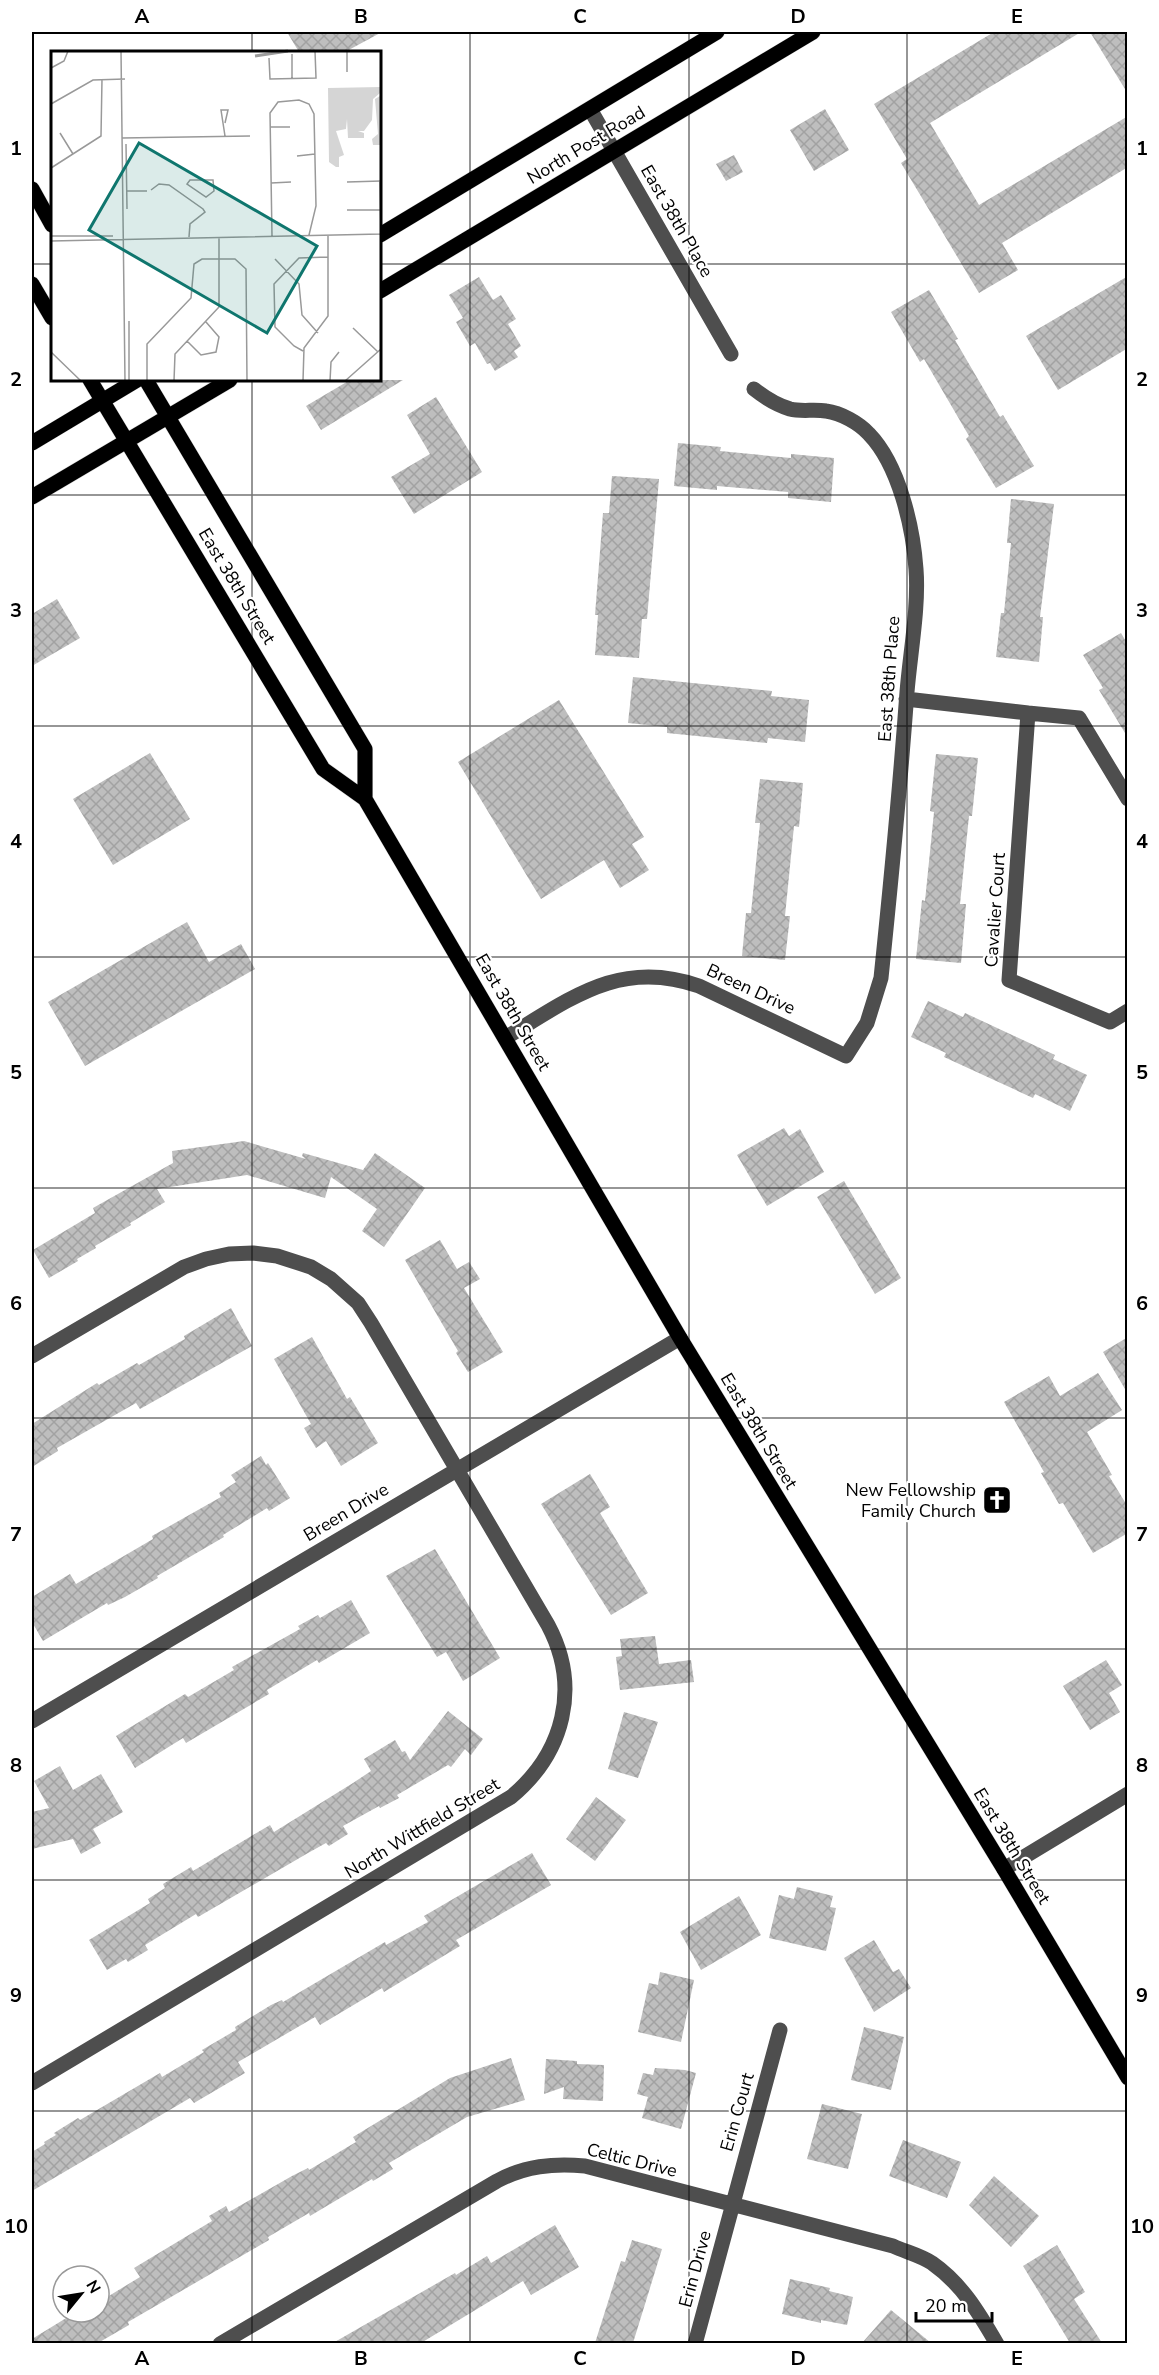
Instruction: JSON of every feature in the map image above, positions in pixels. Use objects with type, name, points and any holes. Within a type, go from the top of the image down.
[{"type":"main road","name":"North Post Road","points":[[381,234],[717,32]]},
{"type":"main road","name":"North Post Road","points":[[381,290],[813,32]]},
{"type":"main road","points":[[32,189],[51,223]]},
{"type":"main road","points":[[32,284],[51,316]]},
{"type":"main road","name":"East 38th Street","points":[[91,381],[323,769],[365,799],[680,1338],[1004,1869],[1128,2078]]},
{"type":"main road","points":[[32,443],[136,381]]},
{"type":"main road","name":"East 38th Street","points":[[147,381],[365,748],[365,799]]},
{"type":"main road","points":[[32,497],[228,381]]},
{"type":"street","name":"East 38th Place","points":[[590,109],[731,354]]},
{"type":"street","name":"East 38th Place","points":[[754,389],[761,395],[789,408],[827,411],[850,419],[868,433],[884,452],[906,508],[916,568],[904,744],[881,978],[867,1023],[846,1056]]},
{"type":"street","points":[[906,699],[1079,718],[1128,799]]},
{"type":"street","name":"Cavalier Court","points":[[1028,713],[1009,980],[1110,1022],[1128,1011]]},
{"type":"street","name":"Breen Drive","points":[[505,1038],[594,986],[629,977],[652,976],[688,982],[705,988],[846,1056]]},
{"type":"street","name":"North Wittfield Street","points":[[32,1356],[195,1263],[217,1256],[242,1252],[289,1258],[331,1279],[358,1303],[548,1625],[562,1658],[565,1682],[563,1718],[544,1762],[529,1782],[502,1804],[32,2083]]},
{"type":"street","name":"Breen Drive","points":[[32,1721],[680,1338]]},
{"type":"street","points":[[1004,1869],[1128,1794]]},
{"type":"street","name":"Erin Court","points":[[732,2205],[780,2030]]},
{"type":"street","name":"Celtic Drive","points":[[220,2343],[496,2181],[529,2168],[562,2164],[585,2166],[893,2246],[922,2258],[955,2282],[975,2307],[997,2343]]},
{"type":"street","name":"Erin Drive","points":[[695,2343],[732,2205]]},
{"type":"building","points":[[287,32],[382,32],[347,51],[298,51]]},
{"type":"building","points":[[994,32],[1081,32],[930,123],[979,205],[1128,116],[1128,167],[1002,243],[1018,270],[979,293],[901,163],[907,159],[874,104]]},
{"type":"building","points":[[1090,32],[1128,32],[1128,94]]},
{"type":"building","points":[[825,109],[849,150],[814,171],[790,130]]},
{"type":"building","points":[[734,155],[743,172],[726,181],[716,164]]},
{"type":"building","points":[[1128,276],[1128,348],[1058,390],[1026,336]]},
{"type":"building","points":[[479,277],[493,300],[501,295],[516,319],[508,324],[521,346],[514,351],[518,357],[495,371],[490,363],[487,364],[475,343],[470,346],[456,322],[463,318],[449,295]]},
{"type":"building","points":[[929,290],[1000,417],[1003,415],[1034,466],[996,488],[966,439],[969,436],[924,359],[920,362],[891,312]]},
{"type":"building","points":[[403,380],[321,430],[306,406],[348,381]]},
{"type":"building","points":[[436,397],[482,472],[414,514],[391,477],[430,454],[407,415]]},
{"type":"building","points":[[678,443],[721,447],[720,451],[791,458],[791,454],[834,458],[831,502],[788,498],[788,492],[717,486],[717,490],[674,486]]},
{"type":"building","points":[[612,476],[659,479],[647,619],[642,619],[639,658],[595,655],[598,615],[595,615],[603,513],[609,513]]},
{"type":"building","points":[[1011,499],[1054,504],[1040,617],[1043,617],[1039,662],[996,657],[1001,613],[1004,613],[1011,543],[1007,543]]},
{"type":"building","points":[[57,599],[80,638],[32,666],[32,614]]},
{"type":"building","points":[[1121,633],[1128,645],[1128,738],[1099,690],[1103,688],[1083,655]]},
{"type":"building","points":[[633,677],[772,691],[771,696],[809,700],[805,742],[768,738],[767,743],[667,733],[667,727],[628,723]]},
{"type":"building","points":[[559,700],[644,837],[632,844],[649,870],[620,888],[604,860],[541,899],[458,762]]},
{"type":"building","points":[[150,753],[190,819],[113,865],[73,799]]},
{"type":"building","points":[[936,754],[978,758],[972,816],[969,816],[960,904],[966,904],[961,963],[916,959],[922,900],[925,901],[934,812],[930,811]]},
{"type":"building","points":[[760,779],[803,783],[799,827],[794,826],[785,916],[790,916],[785,960],[742,956],[746,913],[751,913],[760,823],[755,823]]},
{"type":"building","points":[[187,922],[209,962],[241,944],[255,969],[85,1066],[48,1002]]},
{"type":"building","points":[[928,1001],[963,1017],[965,1013],[1055,1055],[1053,1059],[1087,1075],[1070,1111],[1035,1094],[1033,1098],[944,1057],[946,1053],[911,1037]]},
{"type":"building","points":[[784,1128],[789,1136],[800,1129],[824,1172],[767,1206],[737,1155]]},
{"type":"building","points":[[244,1141],[306,1159],[302,1156],[303,1153],[363,1170],[375,1153],[425,1188],[384,1247],[362,1231],[377,1209],[331,1177],[325,1198],[247,1175],[157,1189],[165,1202],[49,1278],[33,1250],[95,1213],[93,1208],[173,1163],[172,1151]]},
{"type":"building","points":[[844,1181],[901,1278],[875,1294],[817,1197]]},
{"type":"building","points":[[440,1240],[457,1269],[469,1262],[480,1279],[464,1288],[503,1352],[468,1372],[405,1260]]},
{"type":"building","points":[[231,1308],[252,1346],[140,1409],[136,1403],[57,1448],[58,1451],[32,1467],[32,1424],[97,1383],[99,1385],[137,1363],[139,1365],[185,1339],[184,1336]]},
{"type":"building","points":[[312,1337],[347,1399],[350,1397],[378,1443],[341,1466],[326,1441],[316,1448],[304,1428],[311,1424],[274,1359]]},
{"type":"building","points":[[1128,1337],[1128,1394],[1103,1352]]},
{"type":"building","points":[[1098,1373],[1122,1410],[1087,1432],[1112,1475],[1109,1476],[1128,1507],[1128,1533],[1093,1553],[1063,1503],[1059,1504],[1041,1473],[1044,1472],[1004,1402],[1049,1376],[1060,1396]]},
{"type":"building","points":[[261,1456],[290,1498],[269,1511],[267,1508],[223,1535],[224,1537],[157,1576],[158,1578],[125,1597],[108,1605],[107,1603],[43,1641],[32,1622],[32,1597],[70,1574],[76,1584],[153,1539],[152,1536],[221,1497],[219,1493],[236,1482],[231,1475]]},
{"type":"building","points":[[590,1474],[610,1507],[600,1513],[648,1593],[611,1615],[541,1504]]},
{"type":"building","points":[[435,1549],[500,1658],[463,1681],[446,1652],[437,1657],[386,1576]]},
{"type":"building","points":[[351,1600],[370,1633],[319,1663],[317,1660],[267,1690],[269,1694],[186,1743],[183,1738],[135,1768],[116,1736],[185,1694],[188,1697],[234,1670],[232,1667],[300,1629],[298,1626],[318,1615],[320,1618]]},
{"type":"building","points":[[655,1636],[659,1664],[691,1660],[694,1682],[620,1690],[616,1657],[622,1656],[620,1639]]},
{"type":"building","points":[[1106,1660],[1122,1685],[1109,1693],[1120,1712],[1090,1730],[1063,1686]]},
{"type":"building","points":[[448,1711],[483,1739],[471,1755],[465,1749],[451,1767],[448,1765],[397,1795],[399,1798],[343,1826],[348,1834],[329,1846],[326,1843],[198,1917],[196,1914],[145,1945],[148,1950],[128,1962],[126,1959],[107,1970],[89,1940],[150,1903],[148,1899],[165,1888],[163,1884],[191,1867],[193,1871],[270,1825],[274,1832],[353,1783],[371,1771],[364,1759],[395,1740],[410,1760]]},
{"type":"building","points":[[624,1712],[658,1722],[638,1778],[608,1769]]},
{"type":"building","points":[[60,1766],[73,1790],[101,1774],[123,1812],[93,1829],[101,1843],[81,1854],[73,1839],[32,1849],[32,1812],[49,1808],[34,1781]]},
{"type":"building","points":[[596,1797],[626,1820],[595,1861],[566,1839]]},
{"type":"building","points":[[532,1853],[551,1885],[456,1940],[460,1946],[384,1992],[382,1988],[320,2025],[315,2017],[238,2062],[245,2073],[194,2103],[190,2098],[32,2191],[32,2152],[56,2135],[54,2133],[160,2073],[162,2077],[204,2052],[202,2050],[236,2030],[235,2027],[271,2005],[282,2000],[283,2002],[385,1942],[386,1945],[428,1922],[424,1916]]},
{"type":"building","points":[[797,1887],[833,1896],[830,1907],[836,1908],[826,1951],[769,1938],[779,1895],[794,1899]]},
{"type":"building","points":[[739,1896],[761,1935],[701,1970],[680,1932]]},
{"type":"building","points":[[874,1940],[893,1972],[899,1969],[911,1988],[874,2012],[844,1958]]},
{"type":"building","points":[[660,1972],[694,1980],[681,2042],[638,2032],[649,1983],[658,1985]]},
{"type":"building","points":[[864,2027],[904,2037],[891,2090],[851,2080]]},
{"type":"building","points":[[511,2058],[525,2100],[467,2117],[389,2163],[393,2169],[268,2237],[269,2240],[128,2322],[129,2325],[98,2343],[32,2343],[32,2339],[56,2324],[111,2324],[111,2295],[140,2277],[134,2268],[212,2221],[209,2216],[226,2206],[229,2212],[292,2176],[308,2168],[309,2170],[356,2142],[353,2137],[450,2078]]},
{"type":"building","points":[[546,2059],[604,2065],[603,2101],[563,2099],[564,2087],[544,2094]]},
{"type":"building","points":[[655,2068],[696,2073],[681,2129],[642,2118],[648,2097],[637,2094],[643,2073],[653,2075]]},
{"type":"building","points":[[822,2104],[862,2114],[848,2169],[807,2159]]},
{"type":"building","points":[[903,2140],[961,2162],[947,2198],[889,2176]]},
{"type":"building","points":[[994,2176],[1039,2216],[1011,2247],[969,2205]]},
{"type":"building","points":[[555,2225],[579,2267],[531,2295],[523,2281],[421,2343],[333,2343],[455,2273],[456,2275],[487,2256],[491,2263]]},
{"type":"building","points":[[632,2240],[662,2249],[633,2343],[595,2343],[621,2261],[625,2262]]},
{"type":"building","points":[[1057,2245],[1085,2292],[1074,2299],[1102,2343],[1070,2343],[1023,2266]]},
{"type":"building","points":[[790,2279],[830,2288],[829,2291],[853,2297],[847,2325],[821,2320],[821,2323],[782,2314]]},
{"type":"building","points":[[891,2310],[931,2343],[862,2343]]},
{"type":"place","name":"New Fellowship Family Church","points":[[997,1500]]}]
